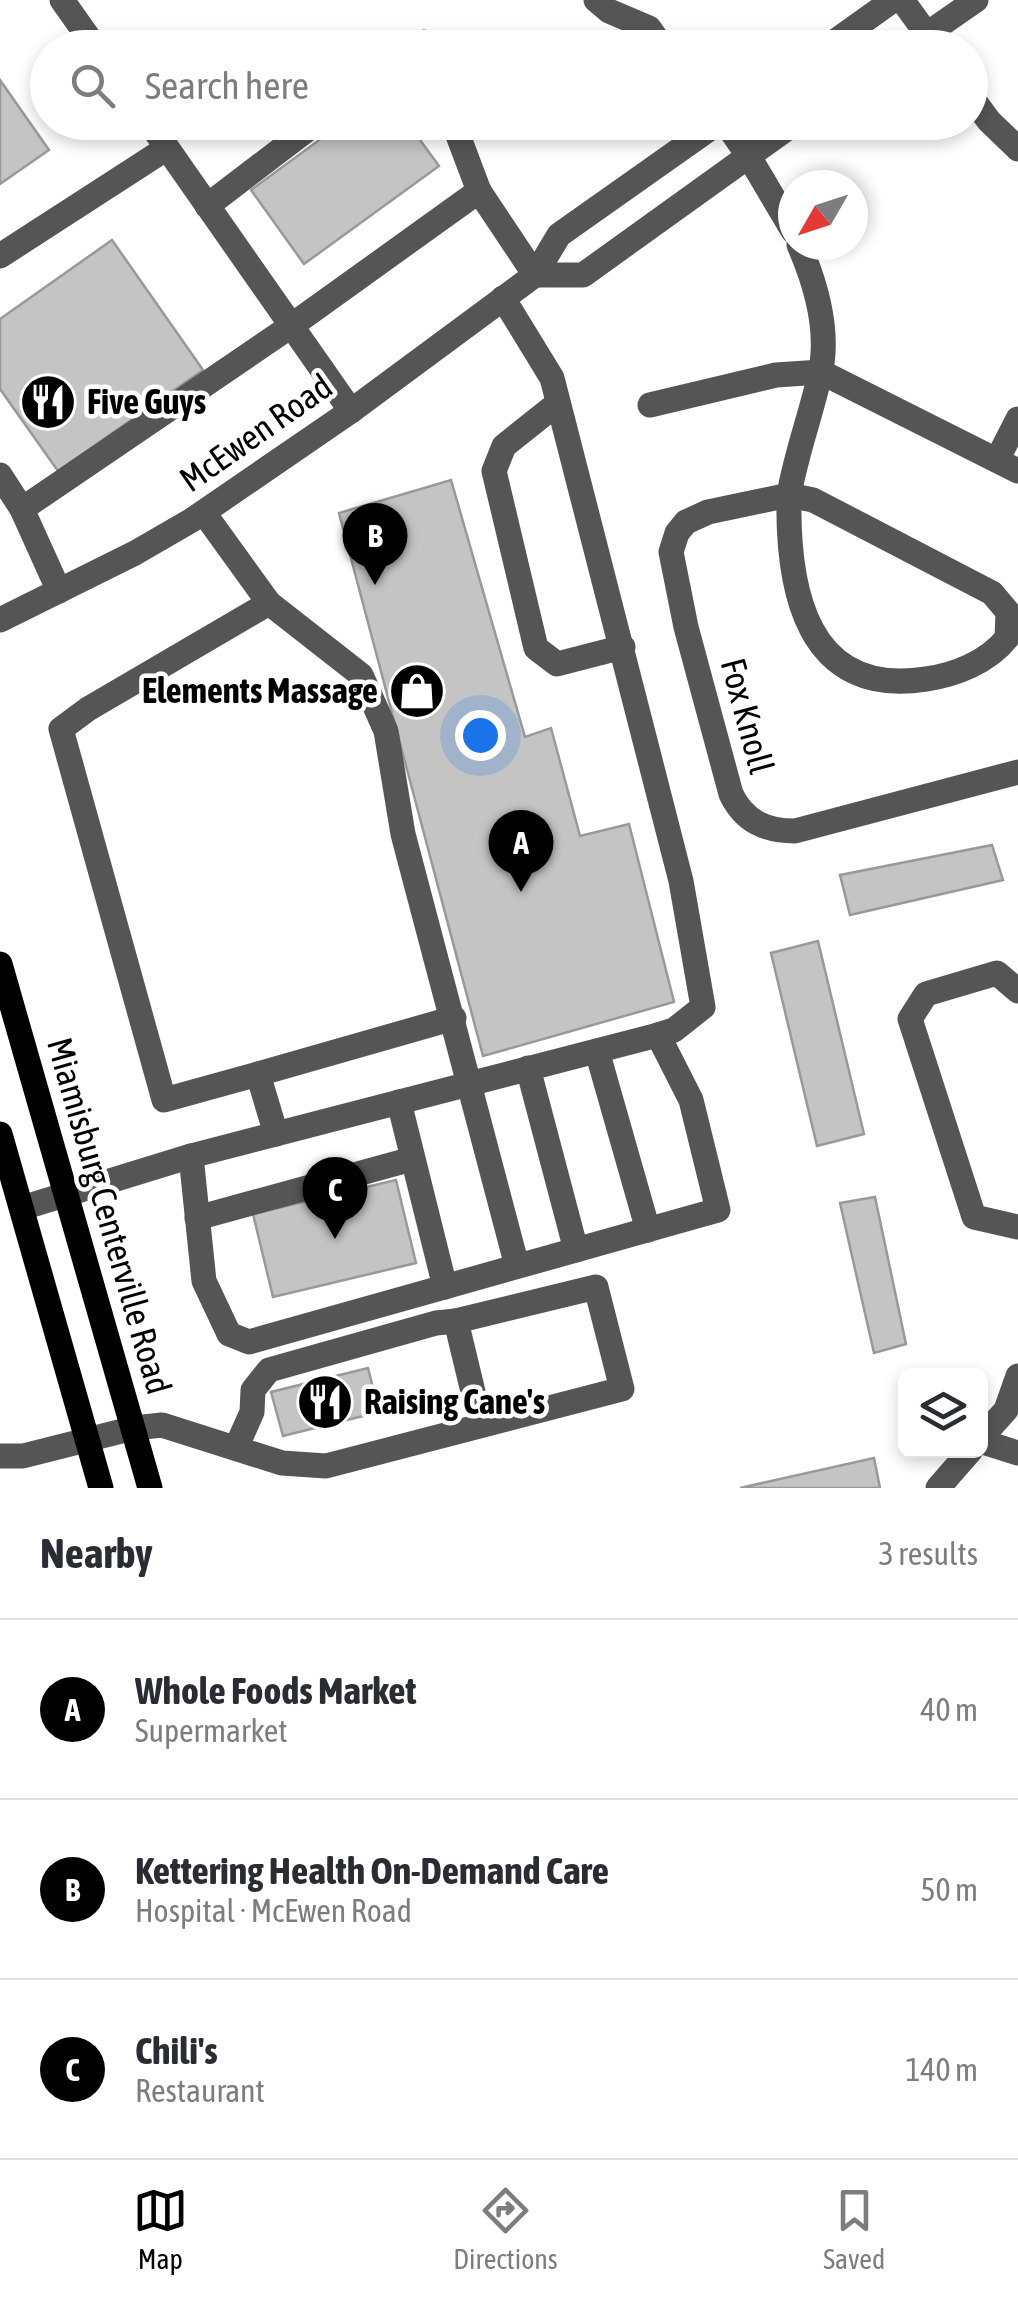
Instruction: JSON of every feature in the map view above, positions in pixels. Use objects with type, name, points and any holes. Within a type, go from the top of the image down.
[{"type":"main road","name":"Miamisburg Centerville Road","points":[[0,964],[150,1488]]},
{"type":"main road","points":[[0,1134],[102,1488]]},
{"type":"street","points":[[62,0],[83,30]]},
{"type":"street","points":[[596,0],[609,11],[650,30]]},
{"type":"street","points":[[852,30],[894,0]]},
{"type":"street","points":[[902,0],[917,30]]},
{"type":"street","points":[[940,30],[976,0]]},
{"type":"street","points":[[988,120],[1018,149]]},
{"type":"street","points":[[161,140],[351,411]]},
{"type":"street","points":[[207,206],[293,140]]},
{"type":"street","points":[[461,140],[479,191],[535,274],[583,275],[770,140]]},
{"type":"street","name":"McEwen Road","points":[[0,620],[135,553],[204,512],[351,411],[535,274],[559,235],[696,140]]},
{"type":"street","points":[[735,140],[778,206]]},
{"type":"street","points":[[0,256],[167,148]]},
{"type":"street","points":[[22,509],[291,326],[479,191]]},
{"type":"street","points":[[790,496],[813,500],[992,593],[1002,600],[1008,612],[1007,638],[986,658],[932,678],[904,682],[875,681],[850,672],[814,638],[793,571],[788,535],[790,496],[794,462],[821,372],[824,338],[804,260]]},
{"type":"street","points":[[22,1208],[191,1156],[658,1035],[674,1030],[704,1006],[681,881],[552,378],[503,298]]},
{"type":"street","points":[[650,405],[776,375],[821,372],[1008,466],[1018,419]]},
{"type":"street","points":[[558,404],[504,446],[494,471],[536,648],[557,664],[623,647]]},
{"type":"street","points":[[0,475],[22,509],[59,590]]},
{"type":"street","name":"Fox Knoll","points":[[790,496],[708,512],[686,522],[670,552],[686,627],[736,804],[761,826],[795,831],[1018,772]]},
{"type":"street","points":[[204,512],[269,603],[361,674],[386,731],[404,834],[517,1266]]},
{"type":"street","points":[[269,603],[61,728],[164,1100],[454,1018]]},
{"type":"street","points":[[1018,992],[997,974],[926,994],[910,1019],[974,1217],[1018,1227]]},
{"type":"street","points":[[191,1156],[204,1281],[229,1334],[249,1342],[718,1210],[691,1100],[658,1035]]},
{"type":"street","points":[[598,1050],[648,1230]]},
{"type":"street","points":[[528,1068],[576,1250]]},
{"type":"street","points":[[258,1074],[276,1134]]},
{"type":"street","points":[[399,1102],[445,1286]]},
{"type":"street","points":[[197,1218],[412,1159]]},
{"type":"street","points":[[0,1456],[23,1456],[134,1428],[162,1425],[282,1464],[326,1466],[622,1389],[596,1287],[436,1324],[269,1370],[252,1390],[252,1412],[236,1448]]},
{"type":"street","points":[[456,1321],[481,1425]]},
{"type":"street","points":[[988,1431],[1006,1410],[1018,1376]]},
{"type":"street","points":[[988,1443],[1018,1454]]},
{"type":"street","points":[[938,1488],[964,1458]]},
{"type":"building","points":[[0,80],[30,123],[30,140],[42,140],[49,150],[0,184]]},
{"type":"building","points":[[319,140],[420,140],[439,166],[304,264],[251,190]]},
{"type":"building","points":[[112,240],[203,370],[58,471],[0,389],[0,319]]},
{"type":"building","points":[[451,480],[525,737],[551,728],[580,836],[629,824],[674,1002],[483,1056],[339,513]]},
{"type":"building","points":[[992,845],[1003,880],[850,915],[840,875]]},
{"type":"building","points":[[818,941],[864,1134],[817,1146],[771,953]]},
{"type":"building","points":[[396,1180],[416,1263],[273,1297],[253,1214]]},
{"type":"building","points":[[875,1197],[906,1344],[874,1353],[840,1203]]},
{"type":"building","name":"Raising Cane's","points":[[368,1368],[379,1412],[283,1436],[271,1392]]},
{"type":"building","points":[[874,1458],[880,1488],[740,1488]]},
{"type":"place","name":"Five Guys","points":[[48,402]]},
{"type":"place","name":"Kettering Health On-Demand Care","points":[[375,585]]},
{"type":"place","name":"Elements Massage","points":[[417,691]]},
{"type":"place","name":"Whole Foods Market","points":[[521,892]]},
{"type":"place","name":"Chili's","points":[[335,1239]]},
{"type":"place","name":"Raising Cane's","points":[[325,1402]]}]
